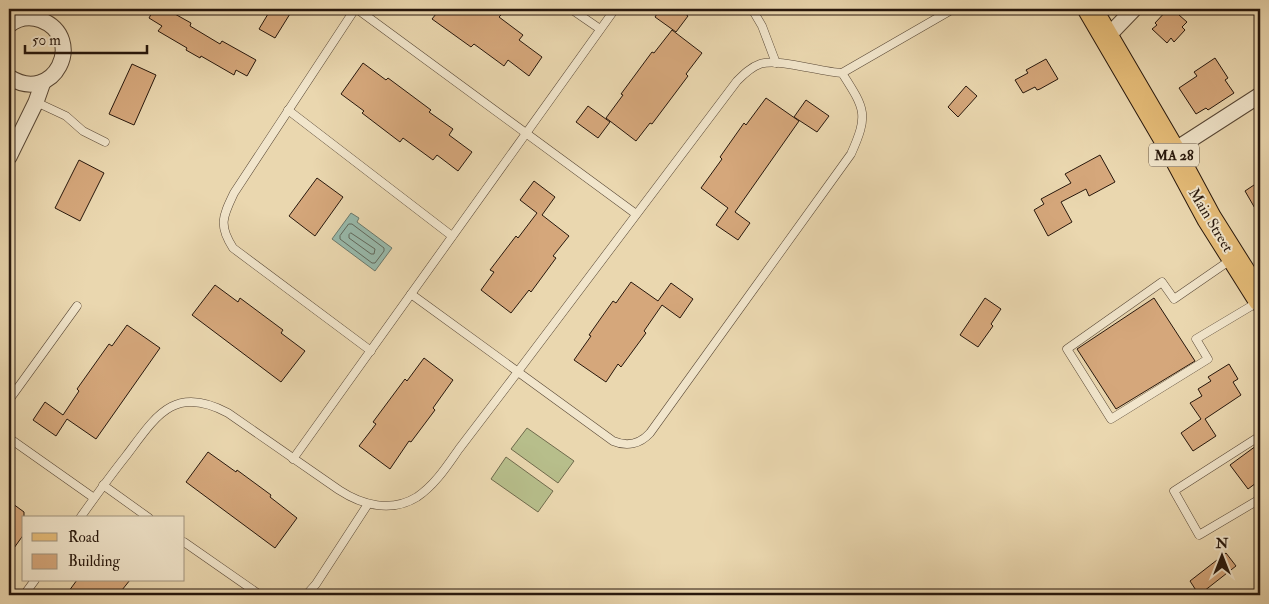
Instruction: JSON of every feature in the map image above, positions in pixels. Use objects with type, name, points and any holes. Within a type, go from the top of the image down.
[{"type":"main road","name":"Main Street","points":[[1090,9],[1209,218],[1260,300]]},
{"type":"street","points":[[1107,37],[1134,9]]},
{"type":"street","points":[[9,25],[19,19],[38,18],[46,22],[59,35],[63,53],[62,63],[51,78],[43,82],[34,85],[25,84],[9,78]]},
{"type":"street","points":[[9,157],[36,102],[43,82]]},
{"type":"street","points":[[1173,152],[1260,96]]},
{"type":"lane","points":[[371,350],[233,248],[226,237],[223,226],[224,214],[234,192],[356,9],[636,214]]},
{"type":"lane","points":[[572,9],[600,29]]},
{"type":"lane","points":[[293,458],[615,9]]},
{"type":"lane","points":[[752,9],[762,26],[776,63]]},
{"type":"lane","points":[[81,516],[103,485],[158,415],[167,408],[187,402],[203,403],[219,408],[349,497],[379,506],[399,504],[417,497],[428,489],[439,476],[738,80],[752,68],[767,62],[842,74],[953,9]]},
{"type":"lane","points":[[411,294],[613,441],[626,445],[639,442],[645,438],[851,154],[862,126],[863,113],[859,100],[842,74]]},
{"type":"lane","points":[[36,102],[66,116],[83,131],[105,142]]},
{"type":"lane","points":[[288,110],[452,236]]},
{"type":"lane","points":[[1234,258],[1174,299],[1162,282],[1067,349],[1111,419],[1208,359],[1196,339],[1260,300]]},
{"type":"lane","points":[[9,400],[77,306]]},
{"type":"lane","points":[[1260,436],[1174,491],[1199,535],[1260,499]]},
{"type":"lane","points":[[9,438],[94,498]]},
{"type":"lane","points":[[103,485],[146,516]]},
{"type":"lane","points":[[303,595],[308,593],[316,584],[368,504]]},
{"type":"lane","points":[[185,543],[260,595]]},
{"type":"lane","points":[[24,595],[34,582]]},
{"type":"green space","points":[[527,428],[574,461],[558,483],[511,449]]},
{"type":"green space","points":[[506,457],[553,491],[538,512],[491,479]]},
{"type":"water","points":[[351,213],[359,218],[357,222],[392,248],[375,271],[332,239]]},
{"type":"building","points":[[154,9],[166,9],[191,23],[190,26],[220,44],[222,41],[256,60],[247,76],[236,70],[234,75],[201,56],[200,58],[158,31],[162,26],[149,18]]},
{"type":"building","points":[[271,9],[293,9],[275,38],[259,29]]},
{"type":"building","points":[[440,9],[493,9],[501,15],[499,17],[523,35],[519,40],[542,57],[529,76],[508,60],[504,66],[474,44],[471,47],[432,19]]},
{"type":"building","points":[[660,9],[679,9],[688,16],[676,32],[655,17]]},
{"type":"building","points":[[1168,9],[1186,9],[1179,15],[1187,22],[1182,27],[1185,30],[1174,42],[1171,38],[1167,43],[1152,29]]},
{"type":"building","points":[[672,30],[702,53],[686,74],[688,76],[652,124],[650,123],[636,141],[606,118],[652,52],[654,53]]},
{"type":"building","points":[[1215,58],[1228,78],[1225,80],[1234,93],[1208,110],[1206,108],[1196,114],[1179,88],[1197,76],[1194,72]]},
{"type":"building","points":[[1046,59],[1058,79],[1040,89],[1037,90],[1035,87],[1023,93],[1015,80],[1028,73],[1026,70]]},
{"type":"building","points":[[363,63],[386,80],[388,78],[453,129],[449,135],[472,152],[458,171],[437,155],[433,160],[403,138],[400,142],[341,94]]},
{"type":"building","points":[[132,64],[156,75],[134,125],[109,114]]},
{"type":"building","points":[[966,86],[977,96],[958,117],[948,107]]},
{"type":"building","points":[[766,98],[799,121],[735,212],[750,223],[738,240],[716,225],[728,208],[701,188],[722,159],[720,157],[744,123],[746,125]]},
{"type":"building","points":[[806,100],[829,116],[817,132],[794,117]]},
{"type":"building","points":[[588,106],[610,122],[598,138],[576,122]]},
{"type":"building","points":[[1100,155],[1115,182],[1089,196],[1086,189],[1061,202],[1072,222],[1048,236],[1034,210],[1044,204],[1041,199],[1071,183],[1065,174]]},
{"type":"building","points":[[79,160],[104,173],[80,221],[55,208]]},
{"type":"building","points":[[317,178],[343,197],[315,236],[289,216]]},
{"type":"building","points":[[534,181],[555,197],[542,215],[569,236],[553,256],[556,258],[531,292],[529,290],[511,313],[481,290],[494,272],[490,270],[516,236],[518,238],[537,213],[520,200]]},
{"type":"building","points":[[1260,181],[1260,217],[1245,191]]},
{"type":"building","points":[[631,282],[658,301],[671,283],[693,299],[680,318],[662,305],[644,331],[646,333],[621,367],[618,364],[606,382],[574,360],[613,301],[616,303]]},
{"type":"building","points":[[215,285],[238,302],[240,298],[283,330],[281,333],[305,351],[281,382],[192,315]]},
{"type":"building","points":[[985,298],[1001,309],[991,324],[993,326],[978,347],[960,335]]},
{"type":"building","points":[[1154,298],[1195,361],[1116,409],[1077,349]]},
{"type":"building","points":[[127,325],[160,348],[96,439],[67,419],[56,436],[33,420],[45,402],[63,415],[79,391],[77,389],[109,344],[112,346]]},
{"type":"building","points":[[424,358],[453,380],[433,408],[435,410],[411,442],[409,441],[390,469],[359,446],[376,424],[373,422],[405,379],[407,381]]},
{"type":"building","points":[[1229,364],[1238,379],[1233,382],[1241,395],[1205,419],[1216,436],[1193,451],[1181,433],[1201,419],[1190,403],[1202,396],[1198,389],[1211,381],[1208,377]]},
{"type":"building","points":[[1260,443],[1260,480],[1248,489],[1230,465]]},
{"type":"building","points":[[208,452],[271,495],[270,497],[297,518],[275,548],[186,482]]},
{"type":"building","points":[[9,501],[24,512],[24,516],[22,516],[22,537],[9,555]]},
{"type":"building","points":[[1226,553],[1236,566],[1199,595],[1190,581]]},
{"type":"building","points":[[76,582],[128,582],[118,595],[66,595]]}]
